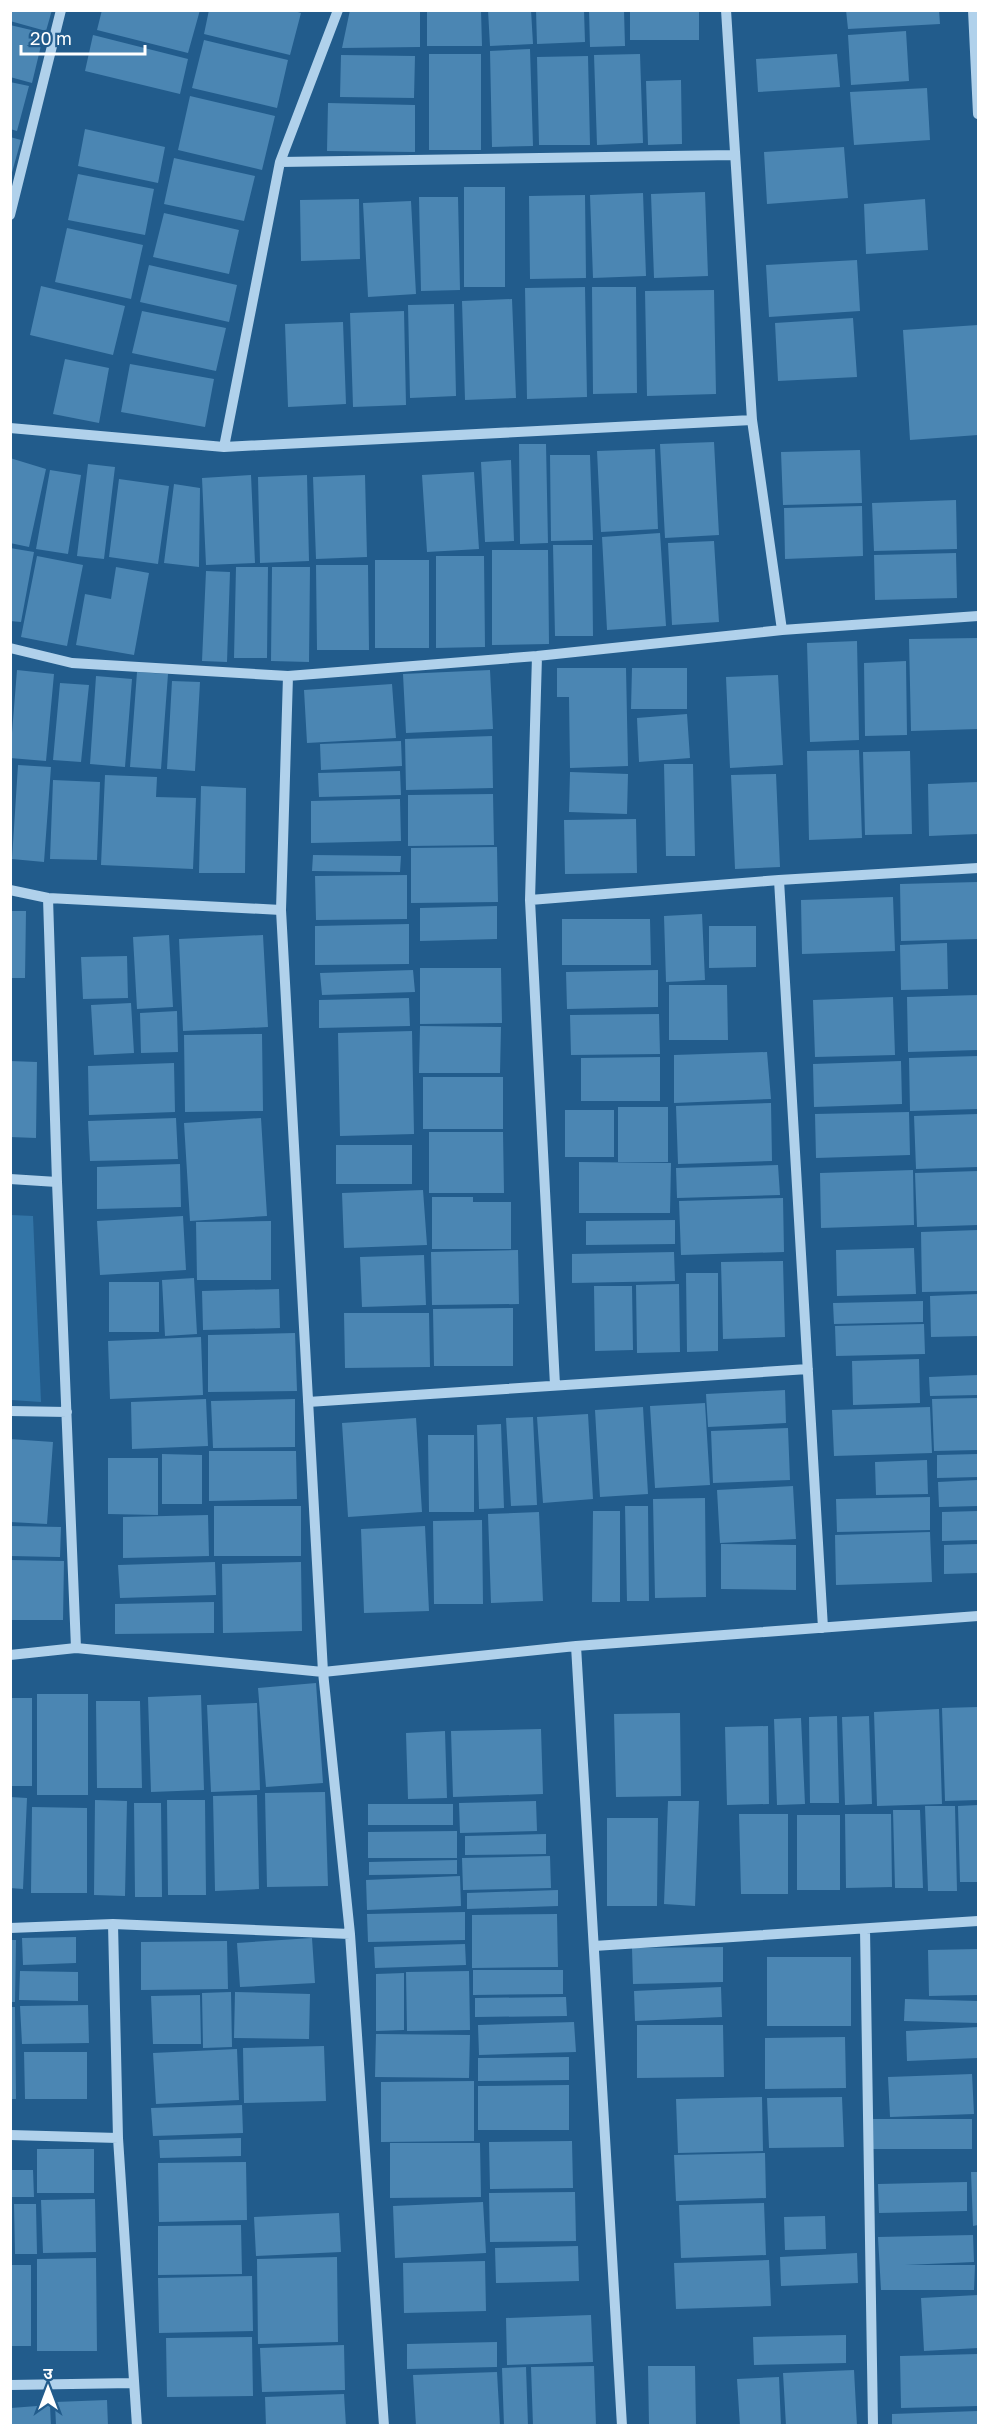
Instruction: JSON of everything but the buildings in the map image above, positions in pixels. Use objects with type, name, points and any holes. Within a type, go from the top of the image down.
[{"type":"street","points":[[10,215],[61,10]]},
{"type":"street","points":[[224,447],[280,162],[338,10]]},
{"type":"street","points":[[726,10],[752,420],[782,630]]},
{"type":"street","points":[[973,10],[978,114]]},
{"type":"street","points":[[280,162],[734,155]]},
{"type":"street","points":[[10,428],[224,447],[752,420]]},
{"type":"street","points":[[10,648],[72,663],[288,676],[537,656],[782,630],[978,616]]},
{"type":"street","points":[[537,656],[530,900],[555,1385]]},
{"type":"street","points":[[288,676],[281,910],[323,1672],[350,1934],[384,2426]]},
{"type":"street","points":[[530,900],[779,880],[978,868]]},
{"type":"street","points":[[779,880],[823,1629]]},
{"type":"street","points":[[10,890],[48,898],[281,910]]},
{"type":"street","points":[[48,898],[76,1648]]},
{"type":"street","points":[[10,1179],[57,1182]]},
{"type":"street","points":[[308,1402],[808,1369]]},
{"type":"street","points":[[10,1412],[67,1412]]},
{"type":"street","points":[[10,1655],[76,1648],[323,1672],[576,1646],[978,1616]]},
{"type":"street","points":[[576,1646],[622,2426]]},
{"type":"street","points":[[594,1946],[978,1921]]},
{"type":"street","points":[[10,1928],[113,1924],[350,1934]]},
{"type":"street","points":[[113,1924],[118,2138],[137,2426]]},
{"type":"street","points":[[865,1929],[873,2426]]},
{"type":"street","points":[[10,2135],[118,2138]]},
{"type":"street","points":[[10,2385],[133,2383]]},
{"type":"shaded area","points":[[11,1215],[33,1216],[41,1402],[11,1400]]}]
